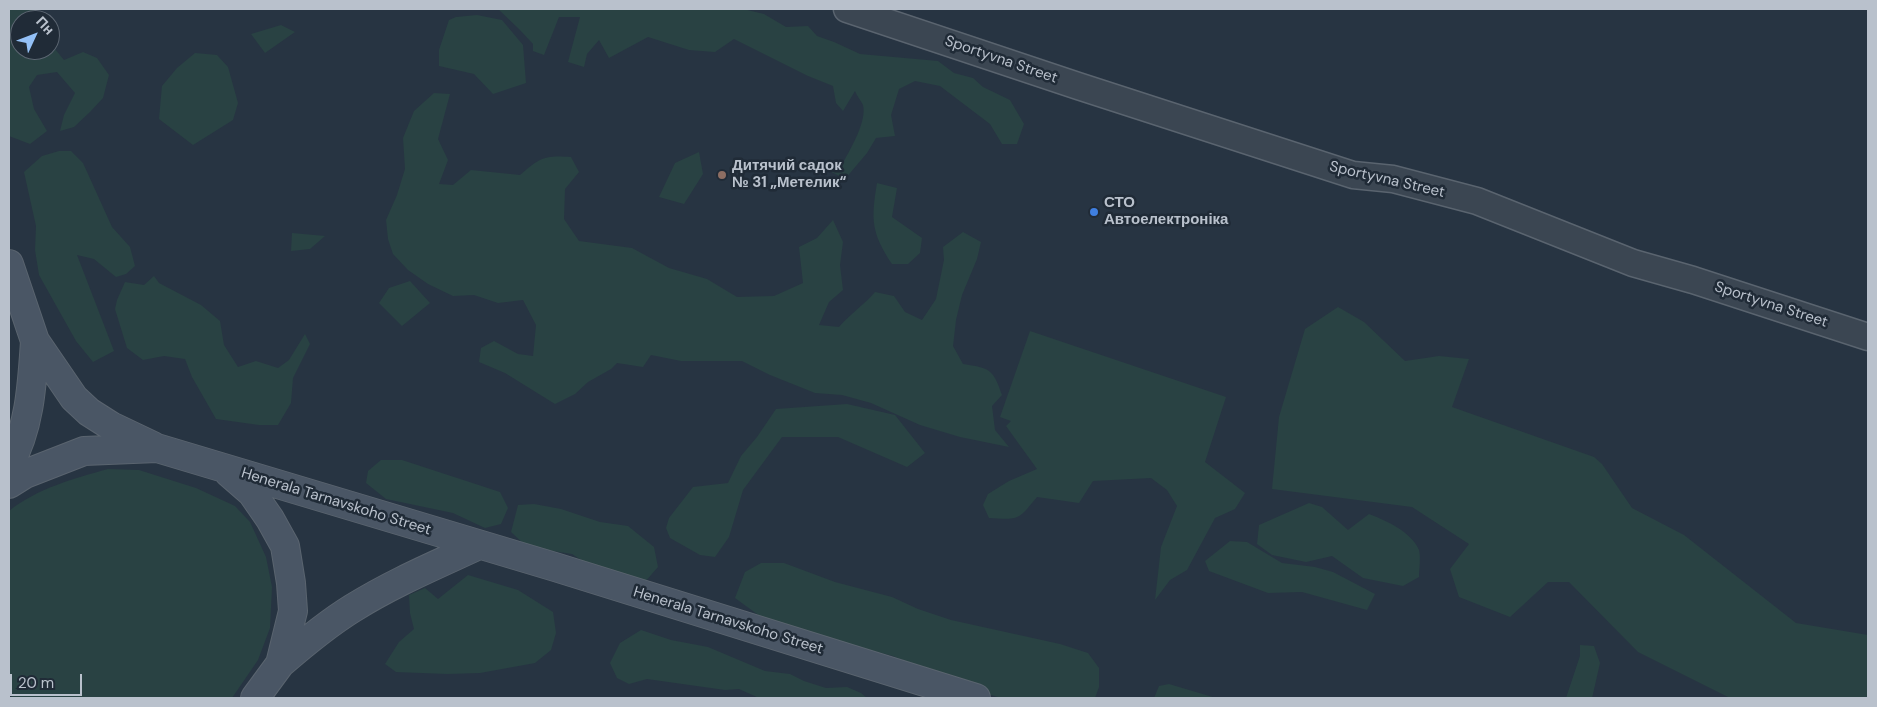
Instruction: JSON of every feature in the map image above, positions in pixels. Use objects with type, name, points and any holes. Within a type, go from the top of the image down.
[{"type":"main road","points":[[9,264],[35,342],[74,398],[89,412],[111,426],[157,448]]},
{"type":"main road","points":[[9,465],[17,451],[29,414],[35,342]]},
{"type":"main road","points":[[9,484],[24,474],[84,451],[157,448]]},
{"type":"main road","name":"Henerala Tarnavskoho Street","points":[[157,448],[555,567],[976,698]]},
{"type":"main road","points":[[222,467],[252,493],[270,519],[285,546],[292,583],[293,611],[280,664]]},
{"type":"main road","points":[[255,698],[280,664],[314,635],[351,609],[384,590],[479,545]]},
{"type":"street","name":"Sportyvna Street","points":[[847,9],[1353,175],[1393,179],[1477,201],[1633,263],[1712,286],[1868,337]]},
{"type":"green space","points":[[9,9],[33,9],[10,10],[10,60],[60,60],[60,55],[64,60],[83,52],[97,58],[109,75],[103,98],[74,127],[60,131],[64,115],[75,93],[57,72],[37,75],[29,87],[34,109],[47,131],[30,144],[9,136]]},
{"type":"green space","points":[[498,9],[743,9],[764,14],[786,27],[808,26],[817,36],[860,54],[938,61],[954,73],[973,78],[983,87],[1010,100],[1024,124],[1017,144],[1002,144],[990,124],[940,86],[915,81],[899,89],[891,115],[895,136],[876,138],[867,153],[845,179],[824,168],[844,161],[858,134],[864,111],[863,105],[855,91],[843,111],[836,103],[833,86],[808,76],[734,39],[715,52],[689,50],[648,37],[609,58],[599,40],[587,54],[584,67],[568,62],[580,17],[559,17],[544,55],[533,51],[533,44]]},
{"type":"green space","points":[[477,15],[502,20],[523,45],[526,83],[493,94],[474,74],[439,66],[439,50],[449,20],[456,17]]},
{"type":"green space","points":[[281,25],[295,32],[265,53],[251,34]]},
{"type":"green space","points":[[195,53],[217,55],[228,67],[238,103],[233,120],[193,145],[159,119],[162,86],[177,68]]},
{"type":"green space","points":[[434,93],[450,94],[438,139],[448,160],[439,184],[453,185],[471,170],[520,175],[542,159],[548,157],[571,157],[579,172],[565,189],[564,219],[579,241],[632,248],[669,268],[707,279],[737,297],[774,296],[803,283],[799,247],[817,238],[833,220],[843,242],[840,265],[843,290],[829,302],[819,325],[839,327],[875,292],[894,296],[905,312],[922,320],[936,299],[944,260],[943,247],[963,232],[981,242],[977,259],[962,295],[956,320],[953,346],[963,364],[985,369],[996,380],[1002,395],[992,406],[995,430],[1009,447],[960,437],[920,425],[871,403],[842,395],[815,393],[770,375],[742,361],[681,361],[651,355],[643,367],[617,363],[611,369],[588,382],[575,394],[555,404],[505,373],[479,362],[481,348],[494,341],[518,354],[533,356],[536,325],[523,300],[498,303],[474,295],[453,296],[428,284],[408,270],[393,254],[388,239],[386,220],[397,195],[405,169],[403,138],[414,111]]},
{"type":"green space","points":[[59,151],[71,151],[83,163],[112,227],[130,247],[135,266],[126,274],[116,277],[94,259],[77,255],[114,351],[93,362],[76,341],[39,275],[35,250],[36,226],[24,172],[42,156]]},
{"type":"green space","points":[[699,152],[703,174],[684,204],[659,197],[675,163]]},
{"type":"green space","points":[[877,183],[897,188],[892,217],[922,238],[920,253],[908,264],[892,264],[876,234],[874,206]]},
{"type":"green space","points":[[292,233],[325,236],[310,249],[291,251]]},
{"type":"green space","points":[[154,276],[159,283],[201,305],[220,321],[224,345],[238,367],[256,361],[278,368],[289,360],[305,334],[310,344],[293,378],[291,403],[278,425],[259,425],[216,419],[192,377],[185,359],[164,356],[143,360],[127,348],[115,309],[117,300],[125,282],[144,285]]},
{"type":"green space","points":[[410,281],[430,303],[402,326],[379,303],[389,288]]},
{"type":"green space","points":[[1338,307],[1364,322],[1405,361],[1439,356],[1469,359],[1452,407],[1594,457],[1602,464],[1632,508],[1684,535],[1796,623],[1868,635],[1868,698],[1730,698],[1638,652],[1569,582],[1548,582],[1510,617],[1459,597],[1450,569],[1469,544],[1412,507],[1272,489],[1279,417],[1305,329]]},
{"type":"green space","points":[[1030,331],[1226,397],[1205,462],[1245,493],[1235,509],[1215,518],[1187,570],[1170,580],[1155,600],[1161,547],[1177,506],[1167,490],[1151,478],[1093,481],[1079,503],[1037,497],[1017,517],[1007,519],[989,518],[983,505],[988,494],[1009,481],[1037,469],[1006,426],[1011,421],[1000,417]]},
{"type":"green space","points":[[847,404],[895,415],[925,453],[907,467],[838,437],[782,437],[743,490],[729,537],[715,557],[700,555],[670,538],[666,528],[669,518],[693,487],[728,483],[741,456],[776,409]]},
{"type":"green space","points":[[381,460],[402,460],[500,492],[508,508],[501,524],[485,528],[453,513],[386,499],[366,483],[368,471]]},
{"type":"green space","points":[[108,469],[139,470],[196,488],[235,506],[250,522],[266,557],[272,587],[270,628],[258,660],[232,698],[13,698],[9,694],[9,511],[44,490]]},
{"type":"green space","points":[[1309,503],[1322,507],[1348,530],[1369,514],[1404,532],[1419,550],[1419,577],[1403,586],[1363,578],[1332,556],[1306,562],[1272,555],[1257,544],[1259,525]]},
{"type":"green space","points":[[534,504],[561,509],[600,522],[628,526],[654,547],[658,567],[644,583],[598,571],[572,554],[527,547],[511,532],[518,505]]},
{"type":"green space","points":[[1230,541],[1247,542],[1282,563],[1315,567],[1333,572],[1375,594],[1367,610],[1302,592],[1268,593],[1209,571],[1205,561]]},
{"type":"green space","points":[[761,563],[784,563],[835,582],[892,597],[918,609],[951,620],[1060,644],[1088,653],[1099,668],[1099,687],[1095,698],[1001,698],[971,689],[893,656],[772,625],[735,598],[745,572]]},
{"type":"green space","points":[[468,575],[518,590],[553,612],[556,633],[551,650],[535,663],[480,673],[396,672],[385,664],[399,642],[414,629],[410,613],[409,595],[425,588],[438,599]]},
{"type":"green space","points":[[641,630],[671,640],[708,647],[765,671],[790,674],[826,688],[847,687],[867,698],[759,698],[739,689],[725,690],[647,679],[629,684],[617,678],[610,663],[620,643]]},
{"type":"green space","points":[[1580,645],[1594,646],[1600,663],[1592,698],[1566,698],[1580,656]]},
{"type":"green space","points":[[1169,684],[1216,698],[1154,698],[1159,686]]},
{"type":"place","name":"Дитячий садок № 31 „Метелик“","points":[[722,175]]},
{"type":"place","name":"СТО Автоелектроніка","points":[[1094,212]]}]
